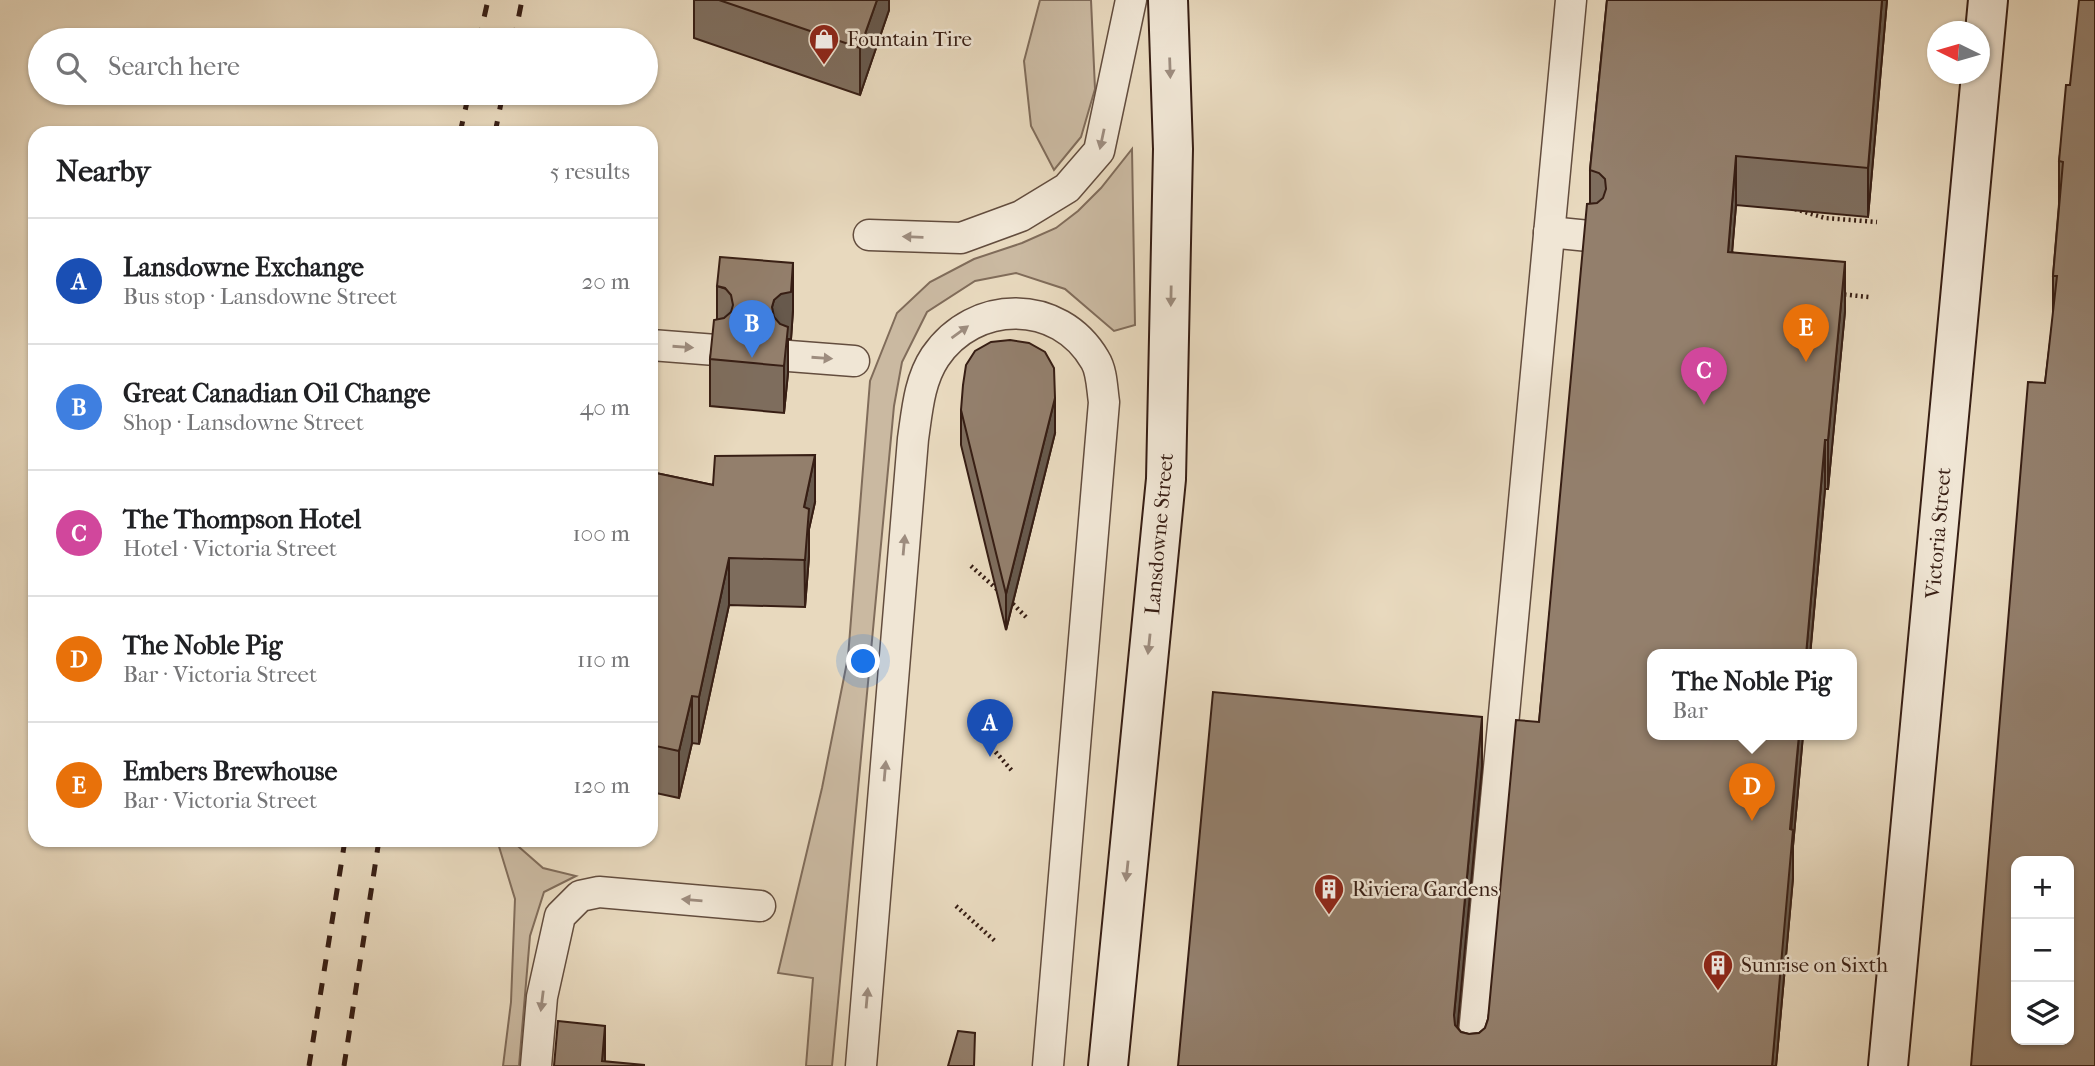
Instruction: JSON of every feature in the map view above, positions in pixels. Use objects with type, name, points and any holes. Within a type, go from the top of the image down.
[{"type":"main road","name":"Lansdowne Street","points":[[1108,1066],[1166,479],[1173,149],[1168,0]]},
{"type":"main road","name":"Victoria Street","points":[[1888,1066],[1988,0]]},
{"type":"lane","points":[[869,235],[961,238],[1021,216],[1067,188],[1099,151],[1131,0]]},
{"type":"lane","points":[[1471,1066],[1571,0]]},
{"type":"lane","points":[[1549,232],[1589,236]]},
{"type":"lane","points":[[861,1066],[912,439],[923,378],[950,339],[971,324],[995,314],[1018,313],[1045,318],[1079,339],[1097,362],[1104,402],[1048,1066]]},
{"type":"lane","points":[[658,346],[716,350]]},
{"type":"lane","points":[[789,356],[854,361]]},
{"type":"lane","points":[[537,1066],[542,997],[560,916],[580,896],[599,892],[760,906]]},
{"type":"path","points":[[1786,205],[1809,215],[1825,218],[1877,222]]},
{"type":"path","points":[[1830,294],[1869,297]]},
{"type":"path","points":[[971,566],[1028,619]]},
{"type":"path","points":[[974,727],[1013,772]]},
{"type":"path","points":[[956,906],[996,942]]},
{"type":"shaded area","points":[[1040,0],[1091,0],[1095,89],[1081,137],[1054,170],[1031,126],[1024,61]]},
{"type":"shaded area","points":[[1132,149],[1135,325],[1114,331],[1065,289],[1016,273],[975,281],[927,312],[902,362],[894,406],[832,1066],[806,1066],[813,978],[778,973],[822,788],[848,657],[870,381],[897,313],[930,282],[974,259],[1056,228],[1101,188]]},
{"type":"shaded area","points":[[499,847],[519,847],[543,868],[576,876],[544,892],[530,936],[519,1066],[503,1066],[511,1002],[515,899]]},
{"type":"building","points":[[719,0],[877,0],[860,48]]},
{"type":"building","points":[[1607,0],[1882,0],[1868,168],[1736,156],[1728,252],[1845,262],[1828,440],[1825,440],[1807,649],[1647,649],[1647,740],[1799,740],[1772,1066],[1178,1066],[1213,692],[1482,717],[1454,1015],[1455,1025],[1461,1032],[1479,1033],[1485,1028],[1516,720],[1539,722],[1587,204],[1597,203],[1603,198],[1606,189],[1605,179],[1590,170]]},
{"type":"building","points":[[2079,0],[2095,0],[2095,1066],[1971,1066],[2028,382],[2045,383],[2057,276],[2053,276],[2063,162],[2059,161],[2066,85],[2070,85]]},
{"type":"building","points":[[720,257],[793,263],[791,292],[781,294],[774,300],[772,307],[774,317],[780,324],[788,327],[784,366],[710,359],[714,320],[724,318],[731,312],[733,305],[731,295],[725,288],[717,286]]},
{"type":"building","points":[[1010,340],[1029,343],[1045,352],[1054,368],[1055,398],[1006,594],[961,410],[966,365],[975,351],[991,342]]},
{"type":"building","points":[[815,455],[804,507],[809,509],[805,560],[729,558],[699,697],[692,696],[679,751],[658,746],[658,473],[713,485],[715,456]]},
{"type":"building","points":[[558,1021],[605,1026],[602,1061],[644,1066],[554,1066]]},
{"type":"building","points":[[958,1031],[975,1033],[974,1066],[948,1066]]},
{"type":"railway","points":[[482,28],[488,0]]},
{"type":"railway","points":[[516,28],[522,0]]},
{"type":"railway","points":[[462,126],[466,105]]},
{"type":"railway","points":[[496,126],[501,105]]},
{"type":"railway","points":[[309,1066],[344,847]]},
{"type":"railway","points":[[344,1066],[378,847]]},
{"type":"place","name":"Fountain Tire","points":[[824,66]]},
{"type":"place","name":"Great Canadian Oil Change","points":[[752,358]]},
{"type":"place","name":"Embers Brewhouse","points":[[1806,362]]},
{"type":"place","name":"The Thompson Hotel","points":[[1704,405]]},
{"type":"place","name":"Lansdowne Exchange","points":[[990,757]]},
{"type":"place","name":"The Noble Pig","points":[[1752,821]]},
{"type":"place","name":"Riviera Gardens","points":[[1329,916]]},
{"type":"place","name":"Sunrise on Sixth","points":[[1718,992]]}]
